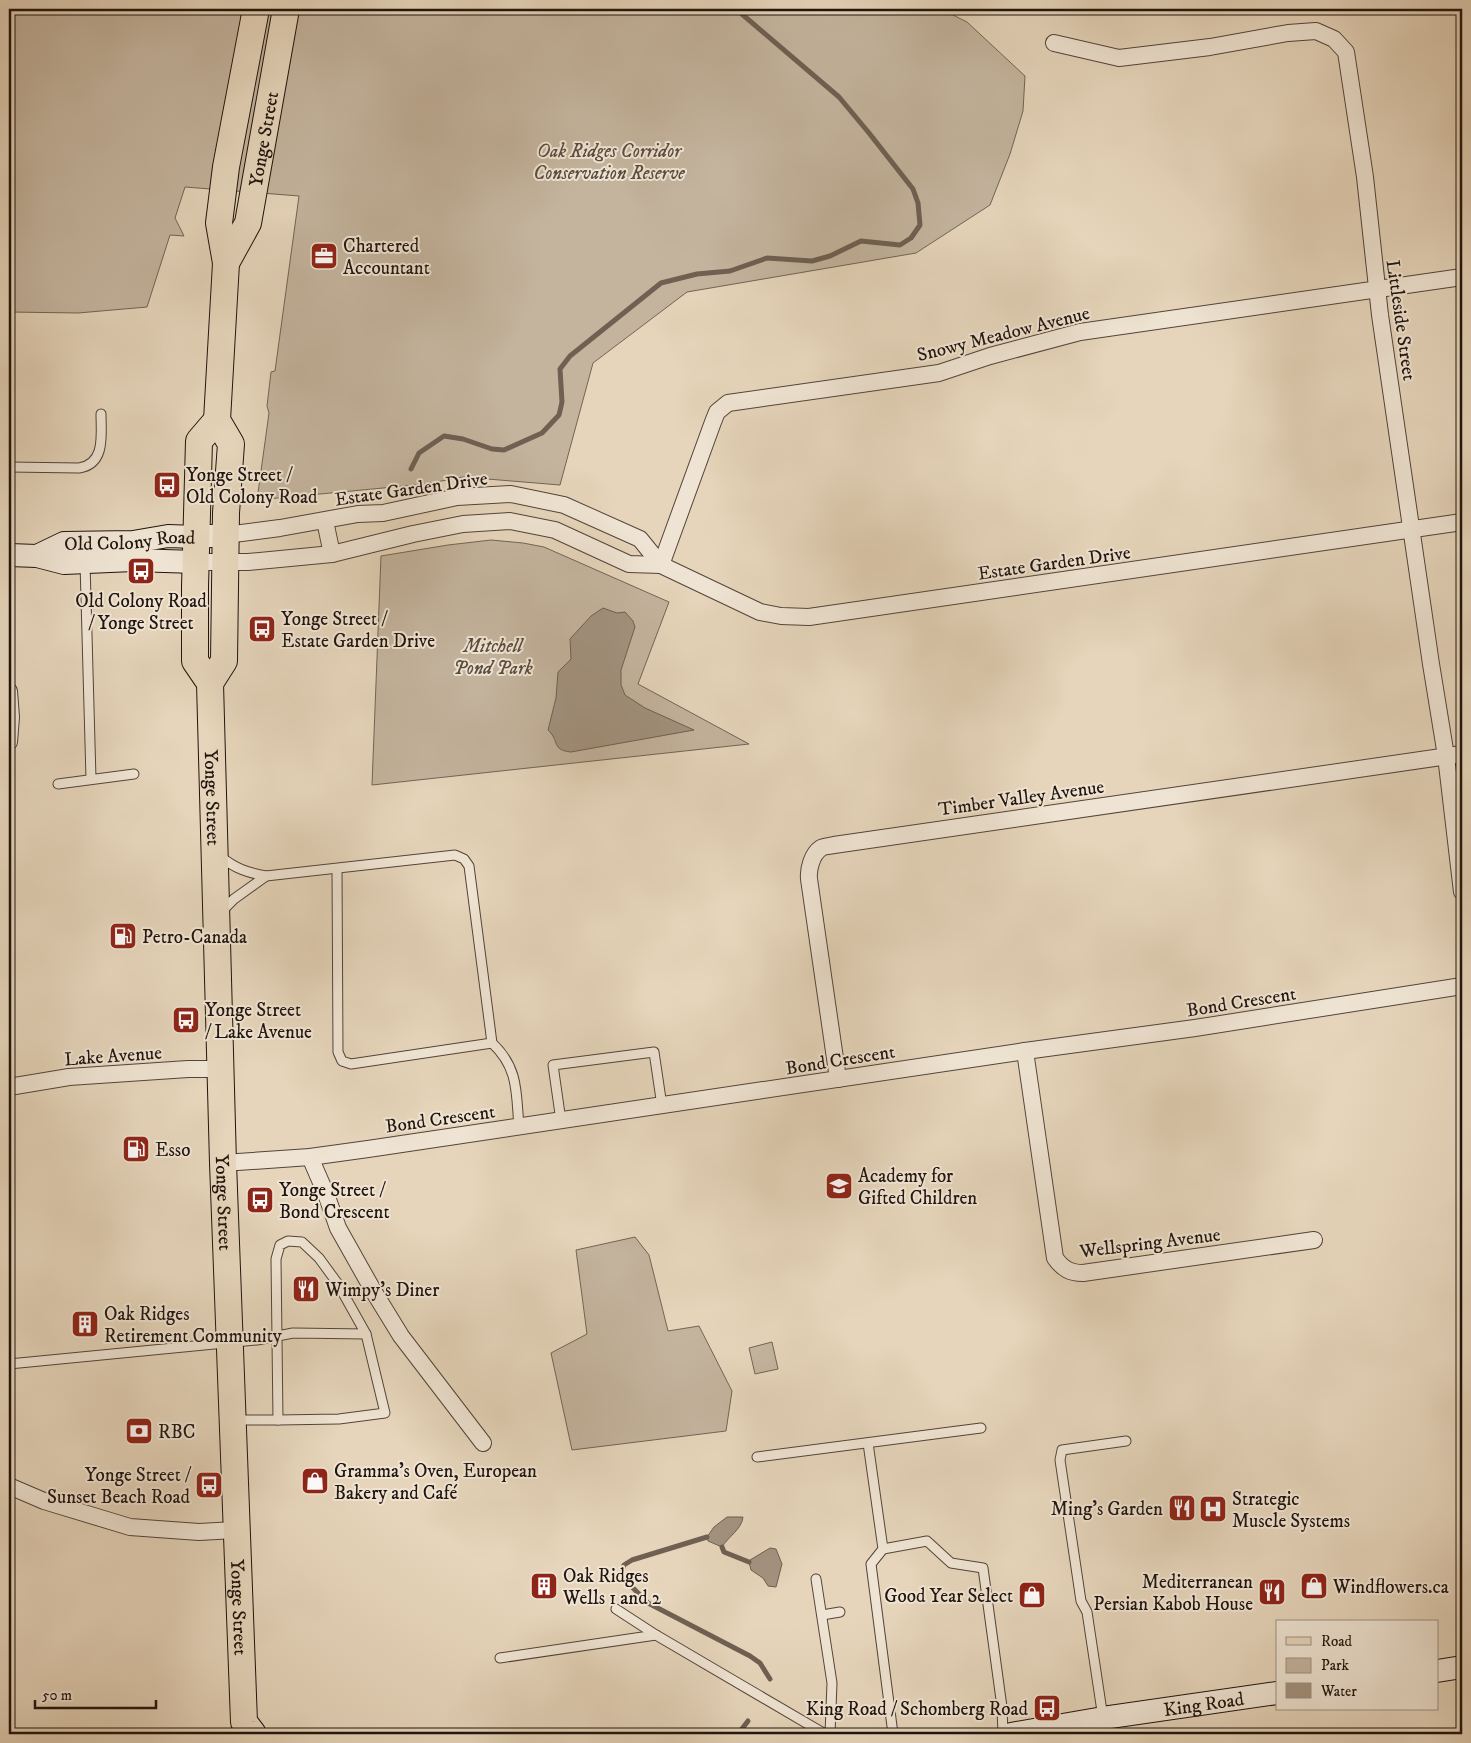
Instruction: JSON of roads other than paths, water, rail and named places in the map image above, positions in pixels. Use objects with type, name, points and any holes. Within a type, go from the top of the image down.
[{"type":"main road","name":"Yonge Street","points":[[217,420],[226,263],[219,223],[226,167],[256,9]]},
{"type":"main road","name":"Yonge Street","points":[[226,263],[248,223],[286,9]]},
{"type":"main road","points":[[217,420],[231,444],[226,535],[224,661],[210,683],[195,661],[196,550],[199,441],[217,420]]},
{"type":"main road","name":"Yonge Street","points":[[210,683],[223,1163],[242,1730]]},
{"type":"street","name":"Littleside Street","points":[[1054,43],[1119,58],[1210,47],[1288,33],[1316,31],[1334,39],[1346,52],[1365,177],[1377,289],[1412,530],[1454,755],[1462,892]]},
{"type":"street","name":"Snowy Meadow Avenue","points":[[661,565],[713,422],[718,412],[728,403],[939,373],[1080,332],[1462,277]]},
{"type":"street","name":"Estate Garden Drive","points":[[226,535],[325,521],[358,514],[383,513],[457,497],[512,494],[564,505],[640,539],[661,565]]},
{"type":"street","name":"Estate Garden Drive","points":[[325,521],[332,554]]},
{"type":"street","name":"Estate Garden Drive","points":[[196,550],[225,562],[248,562],[332,554],[412,534],[463,524],[510,521],[555,530],[629,564],[661,565],[760,612],[781,616],[810,617],[1462,522]]},
{"type":"street","name":"Old Colony Road","points":[[9,555],[37,556],[64,563],[134,560],[196,550],[226,535]]},
{"type":"street","name":"Old Colony Road","points":[[37,556],[64,543],[133,542],[168,536],[196,550]]},
{"type":"street","points":[[9,691],[11,717],[9,742]]},
{"type":"street","name":"Timber Valley Avenue","points":[[838,1079],[809,879],[810,866],[821,848],[1454,755]]},
{"type":"street","name":"Bond Crescent","points":[[223,1163],[310,1157],[1025,1051],[1195,1028],[1462,986]]},
{"type":"street","name":"Wellspring Avenue","points":[[1025,1051],[1055,1258],[1066,1270],[1074,1273],[1083,1273],[1314,1240]]},
{"type":"street","name":"Lake Avenue","points":[[9,1086],[70,1077],[188,1069],[221,1069]]},
{"type":"street","points":[[310,1157],[338,1228],[374,1292],[401,1336],[483,1443]]},
{"type":"street","points":[[9,1486],[44,1501],[130,1526],[199,1532],[236,1530]]},
{"type":"street","points":[[1438,1671],[1462,1668]]},
{"type":"street","name":"King Road","points":[[1011,1734],[1103,1718],[1276,1693]]},
{"type":"lane","points":[[9,466],[79,468],[89,466],[100,452],[101,414]]},
{"type":"lane","points":[[9,417],[9,428]]},
{"type":"lane","points":[[85,563],[91,779]]},
{"type":"lane","points":[[58,784],[134,774]]},
{"type":"lane","points":[[215,852],[230,864],[248,873],[266,876],[455,855],[464,859],[468,866],[492,1043],[502,1053],[512,1069],[519,1127]]},
{"type":"lane","points":[[337,869],[338,1052],[342,1061],[352,1064],[492,1043]]},
{"type":"lane","points":[[217,916],[234,898],[266,876]]},
{"type":"lane","points":[[561,1121],[553,1065],[654,1052],[662,1106]]},
{"type":"lane","points":[[232,1420],[278,1420],[339,1419],[385,1413],[366,1334],[338,1284],[318,1258],[302,1242],[288,1241],[280,1245],[276,1259],[278,1420]]},
{"type":"lane","points":[[9,1364],[276,1337],[293,1333],[366,1334]]},
{"type":"lane","points":[[756,1457],[981,1428]]},
{"type":"lane","points":[[1103,1718],[1087,1612],[1081,1601],[1060,1460],[1062,1450],[1126,1441]]},
{"type":"lane","points":[[868,1443],[883,1549]]},
{"type":"lane","points":[[894,1734],[871,1564],[883,1549],[927,1541],[951,1563],[983,1568],[1002,1707],[1003,1734]]},
{"type":"lane","points":[[816,1579],[832,1683],[830,1734]]},
{"type":"lane","points":[[616,1609],[656,1635],[825,1734]]},
{"type":"lane","points":[[822,1615],[840,1612]]},
{"type":"lane","points":[[500,1658],[656,1635]]},
{"type":"water","points":[[603,608],[617,613],[625,612],[633,621],[635,627],[621,670],[621,685],[625,695],[645,708],[694,730],[571,752],[558,747],[548,730],[556,698],[558,672],[571,659],[570,639],[591,616]]},
{"type":"water","points":[[727,1517],[743,1517],[737,1529],[722,1547],[708,1541],[707,1537],[714,1527]]},
{"type":"water","points":[[770,1548],[776,1549],[782,1564],[776,1587],[768,1586],[763,1578],[751,1570],[749,1562]]},
{"type":"waterway","points":[[411,469],[419,453],[444,436],[463,439],[492,449],[504,450],[542,433],[559,415],[562,402],[560,369],[570,356],[661,283],[697,274],[730,271],[767,258],[812,261],[830,256],[861,241],[900,245],[911,238],[920,225],[918,203],[913,189],[839,97],[736,9]]},
{"type":"waterway","points":[[707,1537],[632,1560],[624,1565],[622,1571],[626,1581],[648,1603],[750,1656],[760,1663],[770,1679]]},
{"type":"waterway","points":[[722,1547],[724,1552],[749,1562]]},
{"type":"waterway","points":[[738,1734],[748,1721]]},
{"type":"place","name":"Chartered Accountant","points":[[324,256]]},
{"type":"place","name":"Yonge Street / Old Colony Road","points":[[167,485]]},
{"type":"place","name":"Old Colony Road / Yonge Street","points":[[141,571]]},
{"type":"place","name":"Yonge Street / Estate Garden Drive","points":[[262,629]]},
{"type":"place","name":"Petro-Canada","points":[[123,936]]},
{"type":"place","name":"Yonge Street / Lake Avenue","points":[[186,1020]]},
{"type":"place","name":"Esso","points":[[136,1149]]},
{"type":"place","name":"Academy for Gifted Children","points":[[839,1186]]},
{"type":"place","name":"Yonge Street / Bond Crescent","points":[[260,1200]]},
{"type":"place","name":"Wimpy's Diner","points":[[306,1289]]},
{"type":"place","name":"Oak Ridges Retirement Community","points":[[85,1324]]},
{"type":"place","name":"RBC","points":[[139,1431]]},
{"type":"place","name":"Gramma's Oven, European Bakery and Café","points":[[315,1481]]},
{"type":"place","name":"Yonge Street / Sunset Beach Road","points":[[209,1485]]},
{"type":"place","name":"Ming’s Garden","points":[[1182,1508]]},
{"type":"place","name":"Strategic Muscle Systems","points":[[1213,1509]]},
{"type":"place","name":"Oak Ridges Wells 1 and 2","points":[[544,1586]]},
{"type":"place","name":"Windflowers.ca","points":[[1314,1586]]},
{"type":"place","name":"Mediterranean Persian Kabob House","points":[[1272,1592]]},
{"type":"place","name":"Good Year Select","points":[[1032,1595]]},
{"type":"place","name":"King Road / Schomberg Road","points":[[1047,1708]]},
{"type":"park label","name":"Oak Ridges Corridor Conservation Reserve","points":[[609,161]]},
{"type":"park label","name":"Mitchell Pond Park","points":[[493,656]]}]
